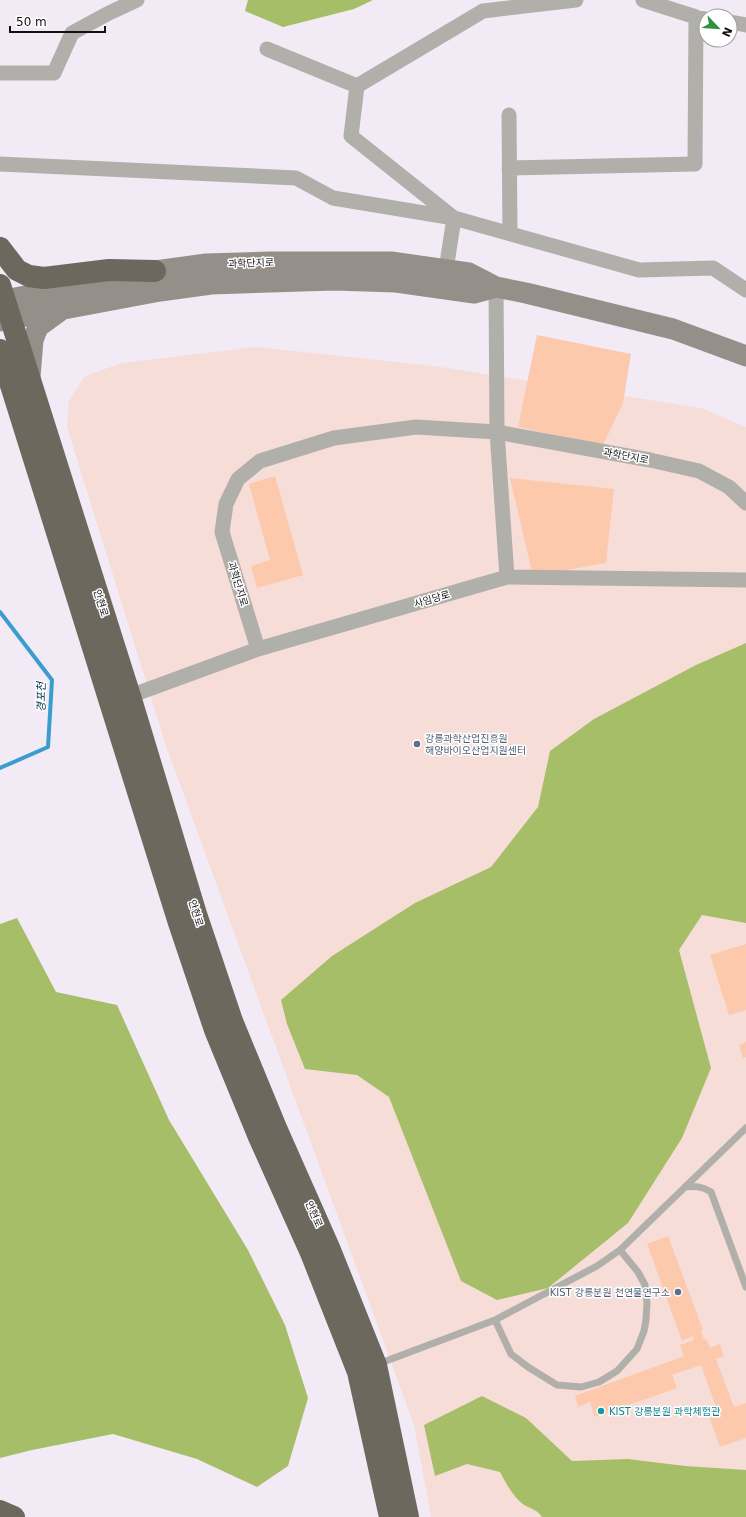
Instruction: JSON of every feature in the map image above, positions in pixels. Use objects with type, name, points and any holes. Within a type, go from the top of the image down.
[{"type":"highway","points":[[0,248],[17,270],[29,276],[44,278],[109,270],[155,271]]},
{"type":"highway","name":"안현로","points":[[3,305],[30,376],[120,699]]},
{"type":"highway","name":"안현로","points":[[0,350],[232,1021],[276,1128],[330,1250],[367,1368],[408,1517]]},
{"type":"highway","name":"안현로","points":[[367,1368],[390,1517]]},
{"type":"highway","points":[[0,1512],[14,1517]]},
{"type":"street","points":[[0,73],[54,73],[72,33],[108,13],[137,0]]},
{"type":"street","points":[[357,86],[486,6],[576,0]]},
{"type":"street","points":[[643,0],[698,17]]},
{"type":"street","points":[[510,168],[695,164],[700,48]]},
{"type":"street","points":[[267,49],[357,86]]},
{"type":"street","points":[[357,86],[351,136],[454,218]]},
{"type":"street","points":[[509,115],[510,234]]},
{"type":"street","points":[[0,164],[296,178],[333,198],[454,218],[639,270],[712,268],[746,290]]},
{"type":"street","points":[[446,270],[454,218]]},
{"type":"street","name":"과학단지로","points":[[3,305],[155,271],[206,264],[269,262],[391,262],[469,273],[496,287],[673,329],[746,356]]},
{"type":"street","name":"과학단지로","points":[[3,305],[65,308],[160,291],[211,284],[334,280],[396,282],[474,294],[496,287]]},
{"type":"street","points":[[496,287],[497,432],[507,577]]},
{"type":"street","points":[[30,376],[33,340],[38,327],[65,308]]},
{"type":"street","name":"과학단지로","points":[[258,649],[222,532],[226,504],[238,479],[260,461],[334,438],[416,427],[497,432],[650,460],[699,471],[729,486],[746,503]]},
{"type":"street","name":"사임당로","points":[[120,699],[258,649],[507,577],[746,580]]},
{"type":"lane","points":[[367,1368],[495,1320],[597,1266],[620,1250],[746,1128]]},
{"type":"lane","points":[[685,1187],[698,1186],[706,1188],[711,1192],[746,1288]]},
{"type":"lane","points":[[495,1320],[511,1354],[528,1367],[557,1385],[581,1387],[599,1382],[617,1371],[637,1349],[644,1331],[646,1320],[647,1303],[645,1285],[638,1272],[620,1250]]},
{"type":"shaded area","points":[[256,347],[434,366],[701,408],[746,427],[746,1517],[431,1517],[414,1425],[166,746],[67,427],[69,400],[85,376],[122,363]]},
{"type":"green space","points":[[248,0],[373,0],[354,9],[283,27],[245,11]]},
{"type":"green space","points":[[746,643],[746,923],[702,915],[679,950],[711,1068],[682,1138],[628,1223],[548,1288],[497,1300],[461,1281],[389,1097],[357,1075],[305,1069],[287,1024],[281,1000],[332,956],[415,903],[491,867],[538,807],[550,751],[594,719],[696,665]]},
{"type":"green space","points":[[17,918],[56,992],[117,1005],[169,1120],[248,1250],[285,1325],[308,1398],[288,1466],[257,1487],[197,1459],[113,1434],[0,1458],[0,924]]},
{"type":"green space","points":[[482,1396],[526,1418],[572,1461],[628,1459],[685,1466],[746,1470],[746,1517],[542,1517],[537,1511],[524,1505],[516,1498],[500,1472],[467,1464],[435,1476],[424,1425]]},
{"type":"building","points":[[537,335],[631,354],[623,403],[603,445],[518,427]]},
{"type":"building","points":[[275,476],[303,575],[257,588],[251,566],[270,560],[249,484]]},
{"type":"building","points":[[510,478],[614,489],[606,563],[533,576]]},
{"type":"building","points":[[746,944],[746,1010],[729,1015],[710,955]]},
{"type":"building","points":[[746,1042],[746,1057],[743,1058],[739,1045]]},
{"type":"building","points":[[668,1236],[703,1330],[701,1331],[704,1340],[706,1339],[710,1348],[720,1344],[724,1356],[716,1359],[734,1407],[746,1403],[746,1438],[720,1447],[709,1416],[718,1413],[701,1365],[672,1375],[677,1388],[595,1417],[590,1402],[578,1407],[575,1396],[684,1356],[680,1345],[694,1340],[693,1336],[682,1341],[647,1244]]},
{"type":"waterway","name":"경포천","points":[[0,612],[52,680],[48,747],[0,768]]},
{"type":"place","name":"강릉과학산업진흥원 해양바이오산업지원센터","points":[[417,744]]},
{"type":"place","name":"KIST 강릉분원 천연물연구소","points":[[678,1292]]},
{"type":"place","name":"KIST 강릉분원 과학체험관","points":[[601,1411]]}]
